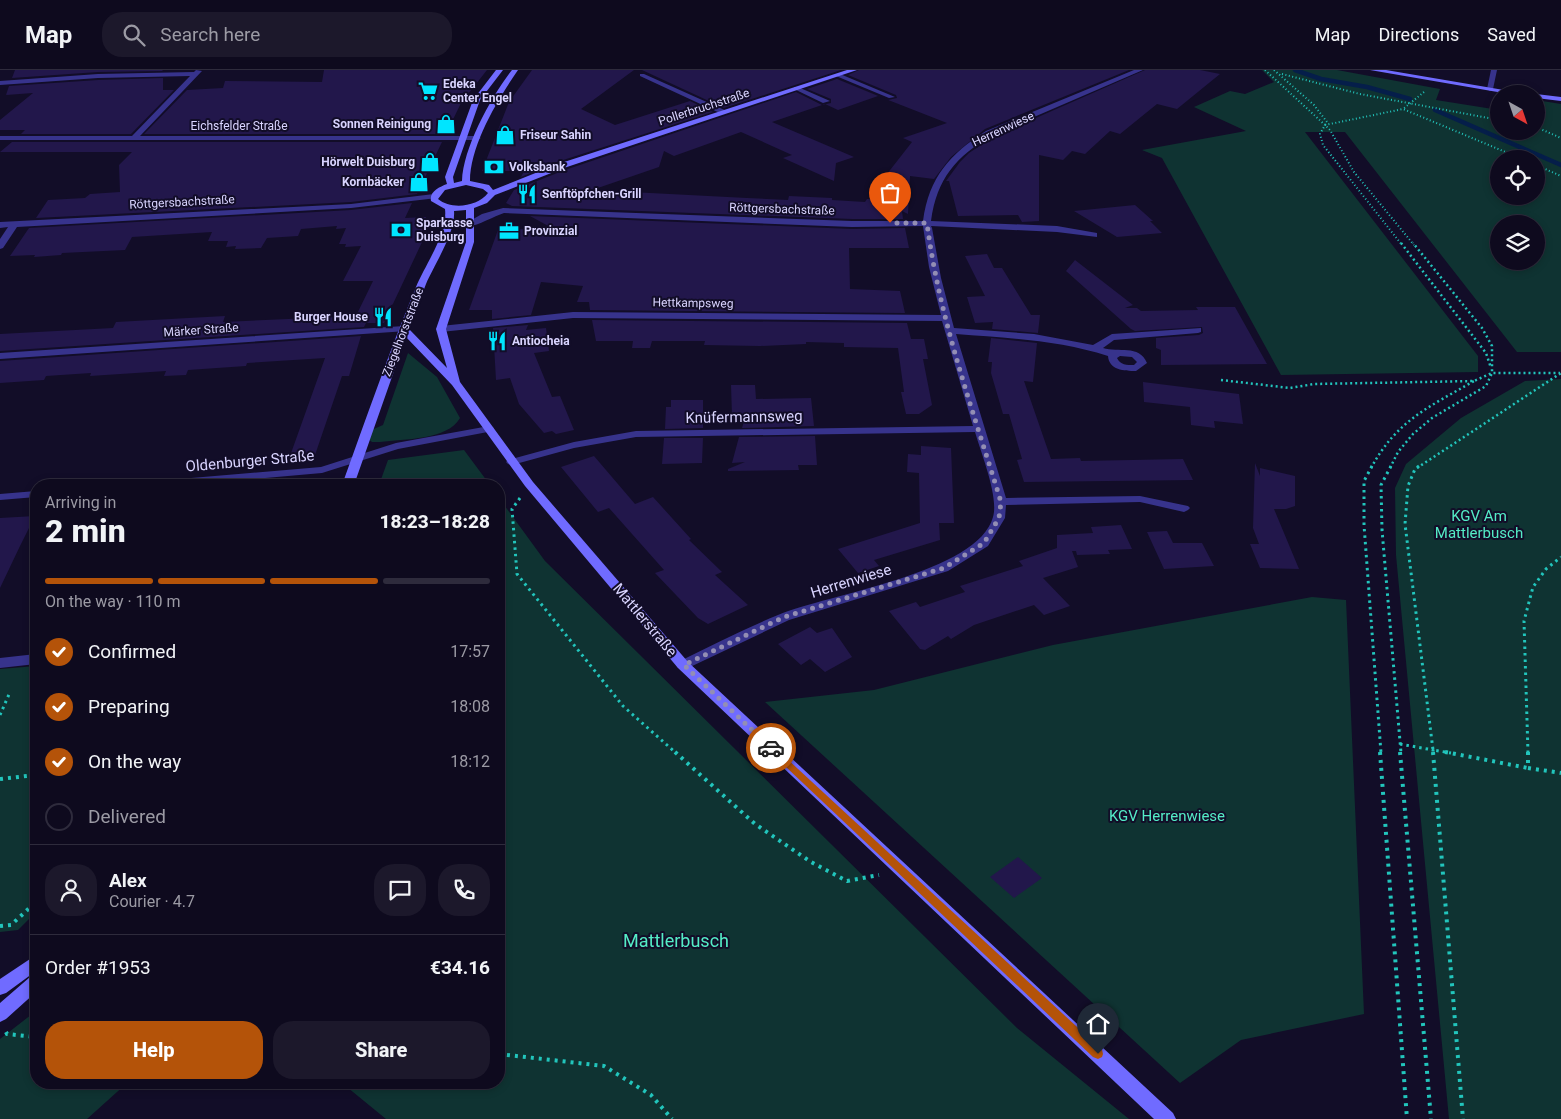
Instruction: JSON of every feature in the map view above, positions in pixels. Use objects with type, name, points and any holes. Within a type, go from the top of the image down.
[{"type":"street","points":[[451,186],[449,177],[477,100],[500,70]]},
{"type":"street","points":[[466,184],[465,169],[477,138],[515,70]]},
{"type":"street","name":"Pollerbruchstraße","points":[[489,190],[854,70]]},
{"type":"street","name":"Herrenwiese","points":[[684,665],[784,617],[944,568],[984,543],[999,518],[1001,502],[945,318],[932,265],[927,223],[934,192],[941,174],[952,159],[970,143],[989,133],[1140,70]]},
{"type":"street","points":[[1373,70],[1490,88]]},
{"type":"street","points":[[1491,85],[1494,70]]},
{"type":"street","points":[[0,83],[79,76],[199,72]]},
{"type":"street","points":[[135,137],[199,72]]},
{"type":"street","points":[[642,75],[724,112]]},
{"type":"street","points":[[838,75],[891,97]]},
{"type":"street","points":[[796,88],[826,101]]},
{"type":"street","points":[[1545,97],[1561,99]]},
{"type":"street","name":"Eichsfelder Straße","points":[[0,138],[477,138]]},
{"type":"street","points":[[466,184],[489,190],[490,198],[485,202],[470,207],[449,207],[435,199],[443,188],[466,184]]},
{"type":"street","name":"Röttgersbachstraße","points":[[0,225],[351,206],[384,207],[435,199]]},
{"type":"street","name":"Ziegelhorststraße","points":[[350,479],[421,285],[444,236],[450,216],[449,207]]},
{"type":"street","points":[[442,329],[470,242],[470,207]]},
{"type":"street","name":"Röttgersbachstraße","points":[[471,224],[485,216],[503,210],[852,224],[927,223],[1057,229],[1094,235]]},
{"type":"street","points":[[0,246],[14,224]]},
{"type":"street","name":"Hettkampsweg","points":[[442,329],[572,315],[945,318]]},
{"type":"street","name":"Märker Straße","points":[[0,356],[404,329]]},
{"type":"street","name":"Mattlerstraße","points":[[404,329],[456,383],[529,484],[684,665],[1167,1119]]},
{"type":"street","name":"Mattlerstraße","points":[[442,329],[456,383]]},
{"type":"street","points":[[1096,348],[1112,337],[1198,330]]},
{"type":"street","points":[[950,331],[1026,338],[1096,348],[1114,355]]},
{"type":"street","points":[[357,459],[396,446],[489,429]]},
{"type":"street","name":"Knüfermannsweg","points":[[512,462],[544,451],[605,438],[636,434],[979,429]]},
{"type":"street","name":"Oldenburger Straße","points":[[215,479],[322,470],[357,459]]},
{"type":"street","points":[[0,497],[30,494]]},
{"type":"street","points":[[1001,502],[1140,498],[1184,508]]},
{"type":"street","points":[[0,663],[30,660]]},
{"type":"street","points":[[0,988],[30,966]]},
{"type":"street","points":[[2,1021],[30,989]]},
{"type":"path","points":[[1265,70],[1330,130],[1354,172],[1482,328],[1492,346],[1492,373],[1486,386],[1432,418],[1413,434],[1398,452],[1381,485],[1382,530],[1431,1119]]},
{"type":"path","points":[[1274,70],[1314,105],[1326,119],[1327,122],[1320,132],[1320,139],[1323,145],[1465,324],[1486,353],[1492,373]]},
{"type":"path","points":[[1279,74],[1346,91],[1490,118]]},
{"type":"path","points":[[1325,125],[1403,109],[1424,92]]},
{"type":"path","points":[[1403,109],[1501,150]]},
{"type":"path","points":[[1545,131],[1561,138]]},
{"type":"path","points":[[1545,169],[1561,176]]},
{"type":"path","points":[[1406,1119],[1364,525],[1364,481],[1382,448],[1397,430],[1416,414],[1474,381],[1492,373],[1561,373]]},
{"type":"path","points":[[1463,1119],[1433,750],[1405,524],[1408,486],[1415,469],[1561,373]]},
{"type":"path","points":[[1221,380],[1290,388],[1314,384],[1474,381]]},
{"type":"path","points":[[529,484],[512,510],[517,574],[622,706],[756,824],[811,862],[847,881],[902,871]]},
{"type":"path","points":[[1528,768],[1524,621],[1533,587],[1546,569],[1561,557]]},
{"type":"path","points":[[0,714],[10,692]]},
{"type":"path","points":[[1400,744],[1561,773]]},
{"type":"path","points":[[0,778],[30,776]]},
{"type":"path","points":[[0,926],[11,925],[30,908]]},
{"type":"path","points":[[2,1021],[7,1034],[30,1036]]},
{"type":"path","points":[[505,1055],[604,1066],[651,1095],[672,1119]]},
{"type":"green space","points":[[1262,70],[1337,70],[1440,89],[1436,100],[1490,109],[1490,140],[1545,140],[1545,101],[1561,104],[1561,352],[1517,352],[1345,132],[1305,132],[1478,356],[1478,372],[1281,375],[1162,158],[1142,150],[1246,131],[1194,107],[1230,91],[1245,94],[1274,82]]},
{"type":"green space","points":[[408,353],[437,377],[460,418],[446,431],[436,434],[413,439],[372,442],[367,438],[369,431],[383,425]]},
{"type":"green space","name":"KGV Am Mattlerbusch","points":[[1561,379],[1561,1119],[1449,1119],[1396,555],[1395,488],[1406,464],[1461,418],[1525,381]]},
{"type":"green space","points":[[464,450],[486,479],[381,479],[388,460]]},
{"type":"green space","name":"Mattlerbusch","points":[[505,506],[545,561],[1017,1028],[1129,1119],[386,1119],[349,1089],[505,1089]]},
{"type":"green space","name":"KGV Herrenwiese","points":[[1312,597],[1346,600],[1364,1014],[1241,1040],[1180,1083],[765,702],[874,690],[1053,645]]},
{"type":"green space","points":[[30,666],[30,918],[18,930],[0,932],[0,669]]},
{"type":"green space","points":[[30,1016],[30,1089],[120,1089],[87,1119],[0,1119],[0,1039]]},
{"type":"building","points":[[15,70],[163,71],[98,72],[12,78]]},
{"type":"building","points":[[324,70],[487,70],[461,103],[446,134],[144,134],[187,90],[223,88],[225,81],[322,82]]},
{"type":"building","points":[[532,70],[634,70],[581,109],[615,125],[690,101],[713,112],[557,162],[521,177],[524,171],[482,171],[509,102]]},
{"type":"building","points":[[642,70],[841,70],[724,108]]},
{"type":"building","points":[[859,70],[1129,70],[985,129],[951,157],[934,179],[910,176],[908,214],[902,211],[903,219],[852,219],[512,206],[506,203],[514,190],[565,170],[796,92],[822,105],[772,122],[854,157],[836,163],[834,181],[783,158],[792,155],[741,132],[674,156],[664,151],[659,167],[592,190],[788,200],[789,196],[865,202],[867,199],[875,199],[869,197],[912,142],[903,138],[947,123],[888,100],[897,98],[896,95],[848,75]]},
{"type":"building","points":[[1145,70],[1200,70],[1220,74],[1177,109],[1157,104],[1120,134],[1110,131],[1085,154],[1072,151],[1063,160],[1039,155],[1039,221],[1022,222],[1018,215],[958,216],[949,181],[946,181],[969,153],[993,137]]},
{"type":"building","points":[[163,78],[163,90],[174,90],[131,134],[21,134],[25,130],[0,130],[0,120],[33,93],[6,95],[9,86]]},
{"type":"building","points":[[837,79],[884,98],[878,96],[838,110],[825,104],[831,103],[831,99],[807,89]]},
{"type":"building","points":[[12,142],[442,142],[417,194],[351,202],[36,218],[48,200],[85,198],[90,194],[120,192],[119,165],[132,152],[0,152]]},
{"type":"building","points":[[412,203],[405,218],[426,217],[423,240],[384,323],[366,323],[364,327],[0,351],[0,334],[113,328],[116,322],[225,316],[223,322],[356,316],[373,281],[343,281],[361,246],[345,247],[346,244],[339,244],[346,228],[336,229],[337,226],[301,229],[298,236],[267,238],[261,248],[235,249],[236,246],[226,247],[228,241],[208,241],[212,232],[132,237],[125,250],[62,253],[61,255],[34,257],[35,255],[10,256],[29,228],[351,210]]},
{"type":"building","points":[[1135,205],[1153,221],[1150,221],[1162,233],[1117,237],[1074,211]]},
{"type":"building","points":[[530,216],[852,229],[905,228],[909,248],[849,248],[850,289],[900,291],[905,313],[590,310],[589,302],[577,302],[583,286],[541,282],[531,315],[492,319],[492,310],[469,310],[498,230],[552,228]]},
{"type":"building","points":[[987,254],[994,268],[1002,268],[1031,315],[1040,315],[1038,333],[992,329],[993,322],[975,323],[967,297],[985,296],[965,256]]},
{"type":"building","points":[[1075,260],[1133,305],[1125,308],[1137,308],[1141,311],[1198,310],[1196,307],[1235,307],[1267,364],[1161,365],[1161,350],[1156,348],[1156,338],[1199,335],[1203,333],[1202,327],[1135,331],[1131,329],[1066,271]]},
{"type":"building","points":[[592,320],[907,323],[911,339],[924,339],[928,359],[923,359],[932,405],[919,414],[906,414],[901,392],[904,392],[898,348],[844,347],[844,343],[806,342],[806,344],[760,346],[704,345],[705,341],[652,341],[650,348],[632,348],[633,341],[596,341]]},
{"type":"building","points":[[528,325],[526,330],[546,328],[549,351],[534,353],[552,397],[560,396],[574,430],[556,434],[552,431],[544,433],[519,404],[510,378],[496,380],[493,328]]},
{"type":"building","points":[[361,336],[349,376],[342,376],[315,455],[290,456],[325,358],[247,363],[246,366],[188,370],[186,375],[164,376],[166,371],[90,376],[91,373],[46,376],[44,380],[0,383],[0,361]]},
{"type":"building","points":[[991,338],[1037,343],[1033,382],[1024,381],[1051,459],[1080,458],[1081,461],[1183,459],[1193,480],[1024,482],[1017,460],[1022,459],[1009,414],[1003,414],[991,373],[992,362],[988,362]]},
{"type":"building","points":[[1143,382],[1239,394],[1243,424],[1214,421],[1215,428],[1191,425],[1190,407],[1144,402]]},
{"type":"building","points":[[731,385],[755,385],[756,399],[811,398],[814,426],[742,428],[746,415],[732,416]]},
{"type":"building","points":[[671,400],[703,400],[703,428],[665,429],[666,407],[671,407]]},
{"type":"building","points":[[815,436],[817,465],[798,465],[799,470],[728,471],[728,469],[745,462],[732,463],[739,437]]},
{"type":"building","points":[[664,438],[703,438],[702,463],[662,464]]},
{"type":"building","points":[[921,446],[951,448],[954,523],[939,523],[940,540],[874,560],[879,566],[858,573],[838,549],[920,523],[919,473],[907,472],[908,454],[921,455]]},
{"type":"building","points":[[594,456],[635,504],[653,497],[691,539],[689,540],[722,572],[715,575],[748,605],[708,624],[698,618],[655,573],[664,570],[609,508],[598,512],[561,467]]},
{"type":"building","points":[[1255,463],[1260,476],[1260,468],[1295,476],[1295,506],[1286,509],[1274,509],[1299,569],[1260,568],[1250,544],[1259,544],[1253,528]]},
{"type":"building","points":[[30,516],[30,526],[0,588],[0,518]]},
{"type":"building","points":[[1121,525],[1132,549],[1108,550],[1110,554],[1077,555],[1076,551],[1072,551],[1078,567],[1043,578],[1070,606],[1044,615],[1034,605],[974,625],[951,639],[948,636],[925,650],[920,649],[889,611],[916,602],[920,607],[965,592],[960,586],[1023,566],[1019,561],[1057,548],[1057,535],[1093,533],[1091,527]]},
{"type":"building","points":[[1167,531],[1173,543],[1202,543],[1214,566],[1164,569],[1147,532]]},
{"type":"building","points":[[810,627],[817,633],[832,628],[852,657],[825,672],[810,659],[801,665],[778,644]]},
{"type":"building","points":[[1018,857],[1042,878],[1014,898],[990,877]]},
{"type":"waterway","points":[[1295,70],[1321,79],[1367,87],[1410,99]]},
{"type":"waterway","points":[[1435,110],[1561,165]]},
{"type":"way so far","points":[[771,748],[684,665],[784,617],[944,568],[984,543],[999,518],[1001,502],[945,318],[932,265],[927,223],[890,223]]},
{"type":"place","name":"Edeka Center Engel","points":[[428,91]]},
{"type":"place","name":"Sonnen Reinigung","points":[[446,124]]},
{"type":"place","name":"Friseur Sahin","points":[[505,135]]},
{"type":"place","name":"Hörwelt Duisburg","points":[[430,162]]},
{"type":"place","name":"Volksbank","points":[[494,167]]},
{"type":"place","name":"Kornbäcker","points":[[419,182]]},
{"type":"place","name":"Senftöpfchen-Grill","points":[[527,194]]},
{"type":"place","name":"Sparkasse Duisburg","points":[[401,230]]},
{"type":"place","name":"Provinzial","points":[[509,231]]},
{"type":"place","name":"Burger House","points":[[383,317]]},
{"type":"place","name":"Antiocheia","points":[[497,341]]},
{"type":"route","points":[[771,748],[1098,1054]]}]
